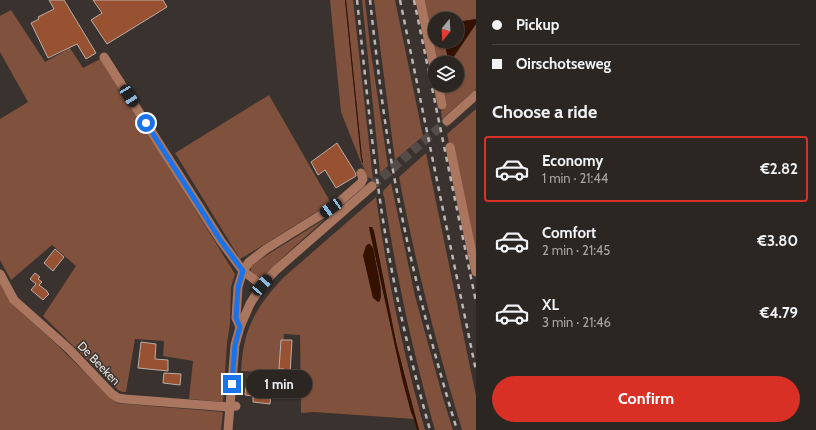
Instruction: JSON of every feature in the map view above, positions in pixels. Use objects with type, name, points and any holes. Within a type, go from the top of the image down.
[{"type":"street","points":[[420,0],[432,56]]},
{"type":"street","points":[[104,57],[221,241],[243,271],[262,285]]},
{"type":"street","points":[[439,92],[442,105]]},
{"type":"street","points":[[447,121],[476,95]]},
{"type":"street","points":[[450,147],[476,272]]},
{"type":"street","points":[[240,327],[236,318],[238,287],[243,271],[249,262],[260,253],[324,213],[344,198],[360,184],[363,176],[361,173]]},
{"type":"street","points":[[228,430],[233,407],[235,345],[240,327],[250,304],[262,285],[276,270],[372,186]]},
{"type":"street","name":"De Beeken","points":[[0,274],[14,300],[69,349],[112,394],[118,398],[233,407]]},
{"type":"shaded area","points":[[330,0],[345,0],[361,158],[363,162],[346,0],[353,0],[372,180],[365,176],[364,173],[366,172],[341,112]]},
{"type":"shaded area","points":[[345,0],[363,162],[362,163],[361,158]]},
{"type":"shaded area","points":[[362,0],[365,0],[370,46],[388,166],[380,173]]},
{"type":"shaded area","points":[[374,0],[395,0],[423,136],[395,160],[389,115]]},
{"type":"shaded area","points":[[422,0],[476,0],[476,19],[464,21],[464,12],[428,12],[428,29]]},
{"type":"shaded area","points":[[11,10],[45,62],[70,48],[83,68],[102,58],[235,274],[231,287],[230,324],[227,343],[223,402],[189,399],[193,361],[163,356],[164,341],[135,339],[126,392],[118,390],[43,316],[76,266],[52,245],[11,280],[0,260],[0,119],[28,102],[0,52],[0,16]]},
{"type":"shaded area","points":[[476,19],[476,24],[464,41],[464,21]]},
{"type":"shaded area","points":[[476,24],[476,89],[442,119],[441,111],[444,109],[440,92],[464,92],[464,56],[455,56],[460,48],[464,48],[464,42]]},
{"type":"shaded area","points":[[432,48],[446,48],[447,56],[434,56]]},
{"type":"shaded area","points":[[446,48],[459,48],[454,56],[447,56]]},
{"type":"shaded area","points":[[269,95],[331,203],[240,259],[175,153]]},
{"type":"shaded area","points":[[476,109],[476,266],[447,134]]},
{"type":"shaded area","points":[[426,153],[476,396],[476,430],[462,430],[427,304],[399,177]]},
{"type":"shaded area","points":[[391,183],[415,296],[453,430],[435,430],[419,372],[383,195],[383,191]]},
{"type":"shaded area","points":[[376,197],[396,314],[425,430],[419,430],[396,342],[377,248],[369,228],[402,378],[414,419],[314,412],[301,413],[300,335],[284,334],[281,372],[241,371],[246,336],[254,316],[273,289],[284,277]],"holes":[[[373,248],[381,289],[381,298],[373,298],[363,255]]]},
{"type":"shaded area","points":[[325,219],[264,276],[258,277],[251,271],[251,265]]},
{"type":"shaded area","points":[[369,227],[372,227],[374,231],[396,342],[419,430],[417,430],[411,412],[402,378]]},
{"type":"shaded area","points":[[368,244],[370,244],[373,248],[378,275],[381,296],[380,301],[378,302],[373,298],[363,255]]},
{"type":"shaded area","points":[[0,282],[12,304],[53,341],[116,403],[223,412],[221,430],[0,430]]},
{"type":"building","points":[[49,0],[64,0],[96,53],[86,59],[77,44],[48,58],[31,23],[39,19],[38,17],[54,9]]},
{"type":"building","points":[[93,0],[163,0],[167,7],[107,44],[91,20],[102,13]]},
{"type":"building","points":[[337,143],[356,176],[336,188],[325,170],[318,175],[311,162]]},
{"type":"building","points":[[55,249],[64,257],[53,271],[44,263]]},
{"type":"building","points":[[35,273],[40,277],[38,279],[42,282],[39,285],[49,294],[43,300],[31,290],[36,284],[30,279]]},
{"type":"building","points":[[281,340],[292,340],[290,374],[297,374],[297,392],[283,391],[284,369],[279,369]]},
{"type":"building","points":[[141,342],[156,344],[155,359],[168,360],[168,371],[138,368]]},
{"type":"building","points":[[164,373],[181,374],[180,385],[163,383]]},
{"type":"building","points":[[246,385],[258,386],[258,390],[271,391],[270,404],[253,402],[253,396],[245,395]]},
{"type":"tunnel","points":[[372,186],[447,121]]},
{"type":"railway","points":[[357,0],[383,223],[407,342],[430,430]]},
{"type":"railway","points":[[370,0],[385,119],[404,228],[420,296],[457,430]]},
{"type":"railway","points":[[400,0],[476,371]]},
{"type":"railway","points":[[414,0],[476,302]]},
{"type":"route","points":[[146,123],[221,241],[243,271],[238,287],[236,318],[240,327],[235,345],[232,384]]}]
